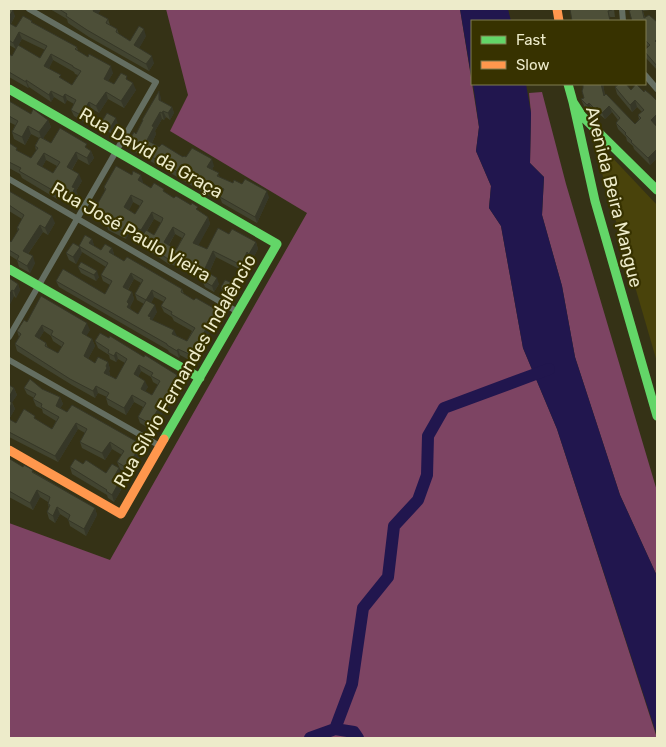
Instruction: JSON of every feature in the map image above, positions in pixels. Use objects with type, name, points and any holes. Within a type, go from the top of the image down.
[{"type":"street","points":[[9,337],[156,82],[29,9]]},
{"type":"street","points":[[646,76],[657,89]]},
{"type":"street","name":"Avenida Beira Mangue","points":[[568,85],[595,201],[657,416]]},
{"type":"street","name":"Rua David da Graça","points":[[9,89],[277,244]]},
{"type":"street","points":[[573,102],[582,116],[657,190]]},
{"type":"street","name":"Rua José Paulo Vieira","points":[[9,179],[238,312]]},
{"type":"street","name":"Rua Sílvio Fernandes Indalêncio","points":[[9,450],[121,514],[277,244]]},
{"type":"street","points":[[9,268],[200,378]]},
{"type":"street","points":[[9,360],[160,446]]},
{"type":"shaded area","points":[[166,9],[460,9],[479,127],[476,151],[491,186],[489,208],[501,226],[523,348],[557,429],[657,738],[9,738],[9,523],[110,560],[307,213],[170,131],[188,95]]},
{"type":"shaded area","points":[[460,9],[508,9],[511,20],[471,20],[471,75]]},
{"type":"shaded area","points":[[473,85],[526,85],[531,113],[530,163],[544,177],[542,215],[562,286],[575,357],[620,495],[657,576],[657,736],[557,429],[523,348],[501,226],[489,208],[491,186],[476,151],[479,127]]},
{"type":"shaded area","points":[[542,92],[566,184],[657,491],[657,576],[620,495],[575,357],[562,286],[542,215],[544,177],[530,163],[531,113],[529,93]]},
{"type":"shaded area","points":[[605,150],[657,205],[657,362],[597,156]]},
{"type":"building","points":[[9,9],[13,10],[9,17]]},
{"type":"building","points":[[59,9],[94,9],[93,11],[108,19],[106,23],[117,29],[116,32],[130,41],[139,26],[144,29],[134,45],[152,56],[146,64],[87,30]]},
{"type":"building","points":[[570,9],[612,9],[608,11],[610,20],[572,20]]},
{"type":"building","points":[[642,9],[644,18],[649,15],[657,22],[657,39],[655,41],[657,43],[657,66],[646,53],[646,49],[650,45],[646,41],[646,20],[632,20],[629,10]]},
{"type":"building","points":[[23,16],[77,47],[75,49],[88,57],[89,54],[111,66],[104,79],[114,84],[121,73],[127,76],[126,79],[133,83],[121,101],[106,92],[96,106],[89,102],[81,115],[71,110],[76,100],[65,94],[63,97],[51,91],[49,95],[26,80],[26,82],[9,72],[9,54],[12,56],[18,45],[40,58],[47,46],[19,32],[13,43],[9,40],[9,23],[16,27]],"holes":[[[51,54],[81,71],[72,85],[59,77],[61,75],[44,66]]]},
{"type":"building","points":[[583,85],[601,85],[604,96],[606,94],[635,124],[641,118],[638,115],[644,110],[635,100],[630,105],[615,87],[627,85],[631,90],[637,85],[644,92],[645,90],[651,95],[657,101],[657,114],[651,120],[657,127],[657,152],[656,150],[648,158],[631,142],[626,133],[616,123],[620,118],[609,106],[602,113],[597,107],[595,109],[589,103],[587,105],[581,99],[584,98]]},
{"type":"building","points":[[159,91],[159,100],[172,107],[168,113],[160,112],[147,140],[159,147],[162,144],[183,157],[186,157],[192,148],[212,159],[207,167],[219,173],[217,176],[233,183],[234,180],[242,184],[245,179],[267,191],[255,217],[220,197],[224,189],[212,184],[209,190],[128,143],[134,132],[136,134]]},
{"type":"building","points":[[9,101],[31,114],[33,109],[48,120],[39,132],[28,126],[22,137],[12,132],[18,121],[9,116]]},
{"type":"building","points":[[107,113],[116,118],[110,128],[101,123]]},
{"type":"building","points":[[60,128],[87,144],[85,147],[91,151],[87,158],[76,152],[67,167],[79,174],[72,187],[75,188],[70,197],[55,189],[54,191],[19,171],[21,168],[9,162],[9,143],[17,148],[16,150],[31,158],[38,148],[35,146],[40,137],[51,143]],"holes":[[[44,153],[60,162],[53,173],[37,164]]]},
{"type":"building","points":[[116,166],[132,175],[133,171],[141,175],[138,180],[151,188],[154,183],[174,198],[176,196],[191,205],[192,203],[198,207],[196,209],[208,217],[193,243],[207,249],[218,228],[229,234],[232,229],[256,242],[249,254],[247,252],[241,265],[213,251],[202,275],[169,257],[168,259],[140,240],[146,230],[154,235],[162,221],[163,218],[152,212],[141,230],[129,224],[124,232],[106,223],[108,220],[91,209],[96,201],[98,203],[106,189],[104,187]],"holes":[[[131,195],[143,201],[135,214],[124,207]],[[173,227],[185,234],[176,250],[164,242]]]},
{"type":"building","points":[[9,191],[52,216],[45,228],[40,225],[23,251],[33,256],[27,266],[17,260],[19,256],[9,250],[9,240],[11,242],[19,229],[17,228],[24,215],[9,205]]},
{"type":"building","points":[[85,235],[92,239],[89,243],[101,250],[105,244],[112,248],[109,252],[124,261],[127,257],[182,289],[181,292],[194,300],[196,298],[217,310],[191,355],[178,349],[177,351],[56,281],[63,269],[105,294],[112,281],[101,275],[108,263],[79,246]],"holes":[[[131,273],[143,280],[135,294],[146,300],[138,314],[127,307],[129,304],[127,302],[132,292],[123,287]],[[152,290],[166,298],[161,306],[195,328],[187,341],[172,334],[174,330],[150,319],[151,317],[148,316],[155,305],[146,300]]]},
{"type":"building","points":[[73,243],[80,247],[73,257],[66,253]]},
{"type":"building","points":[[81,262],[97,271],[94,275],[78,267]]},
{"type":"building","points":[[207,272],[217,278],[212,286],[202,280]]},
{"type":"building","points":[[9,278],[18,284],[9,295]]},
{"type":"building","points":[[225,280],[235,284],[230,293],[221,287]]},
{"type":"building","points":[[41,296],[87,323],[82,333],[92,339],[84,356],[95,363],[98,357],[108,362],[104,373],[116,379],[127,359],[116,352],[114,356],[108,353],[109,350],[95,341],[100,333],[109,338],[110,336],[144,357],[145,355],[177,375],[169,389],[172,392],[149,423],[138,417],[146,403],[132,395],[124,408],[106,398],[109,393],[96,386],[93,391],[70,379],[15,344],[21,334],[17,331],[24,320],[27,322]],"holes":[[[42,325],[53,331],[51,335],[64,343],[58,353],[45,346],[46,343],[35,336]],[[139,365],[153,373],[151,376],[160,381],[152,395],[141,389],[145,381],[134,374]]]},
{"type":"building","points":[[30,379],[42,389],[60,397],[56,406],[67,412],[72,405],[141,444],[127,468],[117,462],[124,451],[110,442],[102,453],[80,442],[87,429],[76,423],[55,456],[9,432],[9,419],[16,423],[24,409],[35,416],[34,418],[52,429],[59,417],[41,407],[42,404],[33,399],[36,394],[24,388]]},
{"type":"building","points":[[9,385],[14,388],[9,397]]},
{"type":"building","points":[[10,459],[23,467],[24,465],[33,470],[32,472],[95,508],[84,529],[68,520],[70,515],[57,507],[53,516],[47,512],[50,505],[48,504],[50,497],[37,490],[30,503],[9,491]]},
{"type":"building","points":[[75,459],[83,464],[86,460],[106,473],[112,464],[119,468],[112,480],[118,484],[112,495],[70,467]]},
{"type":"waterway","points":[[310,738],[335,729],[352,684],[363,608],[388,577],[394,526],[418,500],[427,475],[428,436],[444,408],[549,369]]},
{"type":"waterway","points":[[335,729],[354,732],[358,738]]},
{"type":"traffic: fast","points":[[568,85],[573,102],[582,116],[657,190]]},
{"type":"traffic: fast","points":[[9,89],[277,244],[164,439]]},
{"type":"traffic: fast","points":[[573,102],[595,201],[657,416]]},
{"type":"traffic: fast","points":[[9,269],[200,378]]},
{"type":"traffic: slow","points":[[557,9],[559,20]]},
{"type":"traffic: slow","points":[[9,450],[121,514],[164,439]]}]
